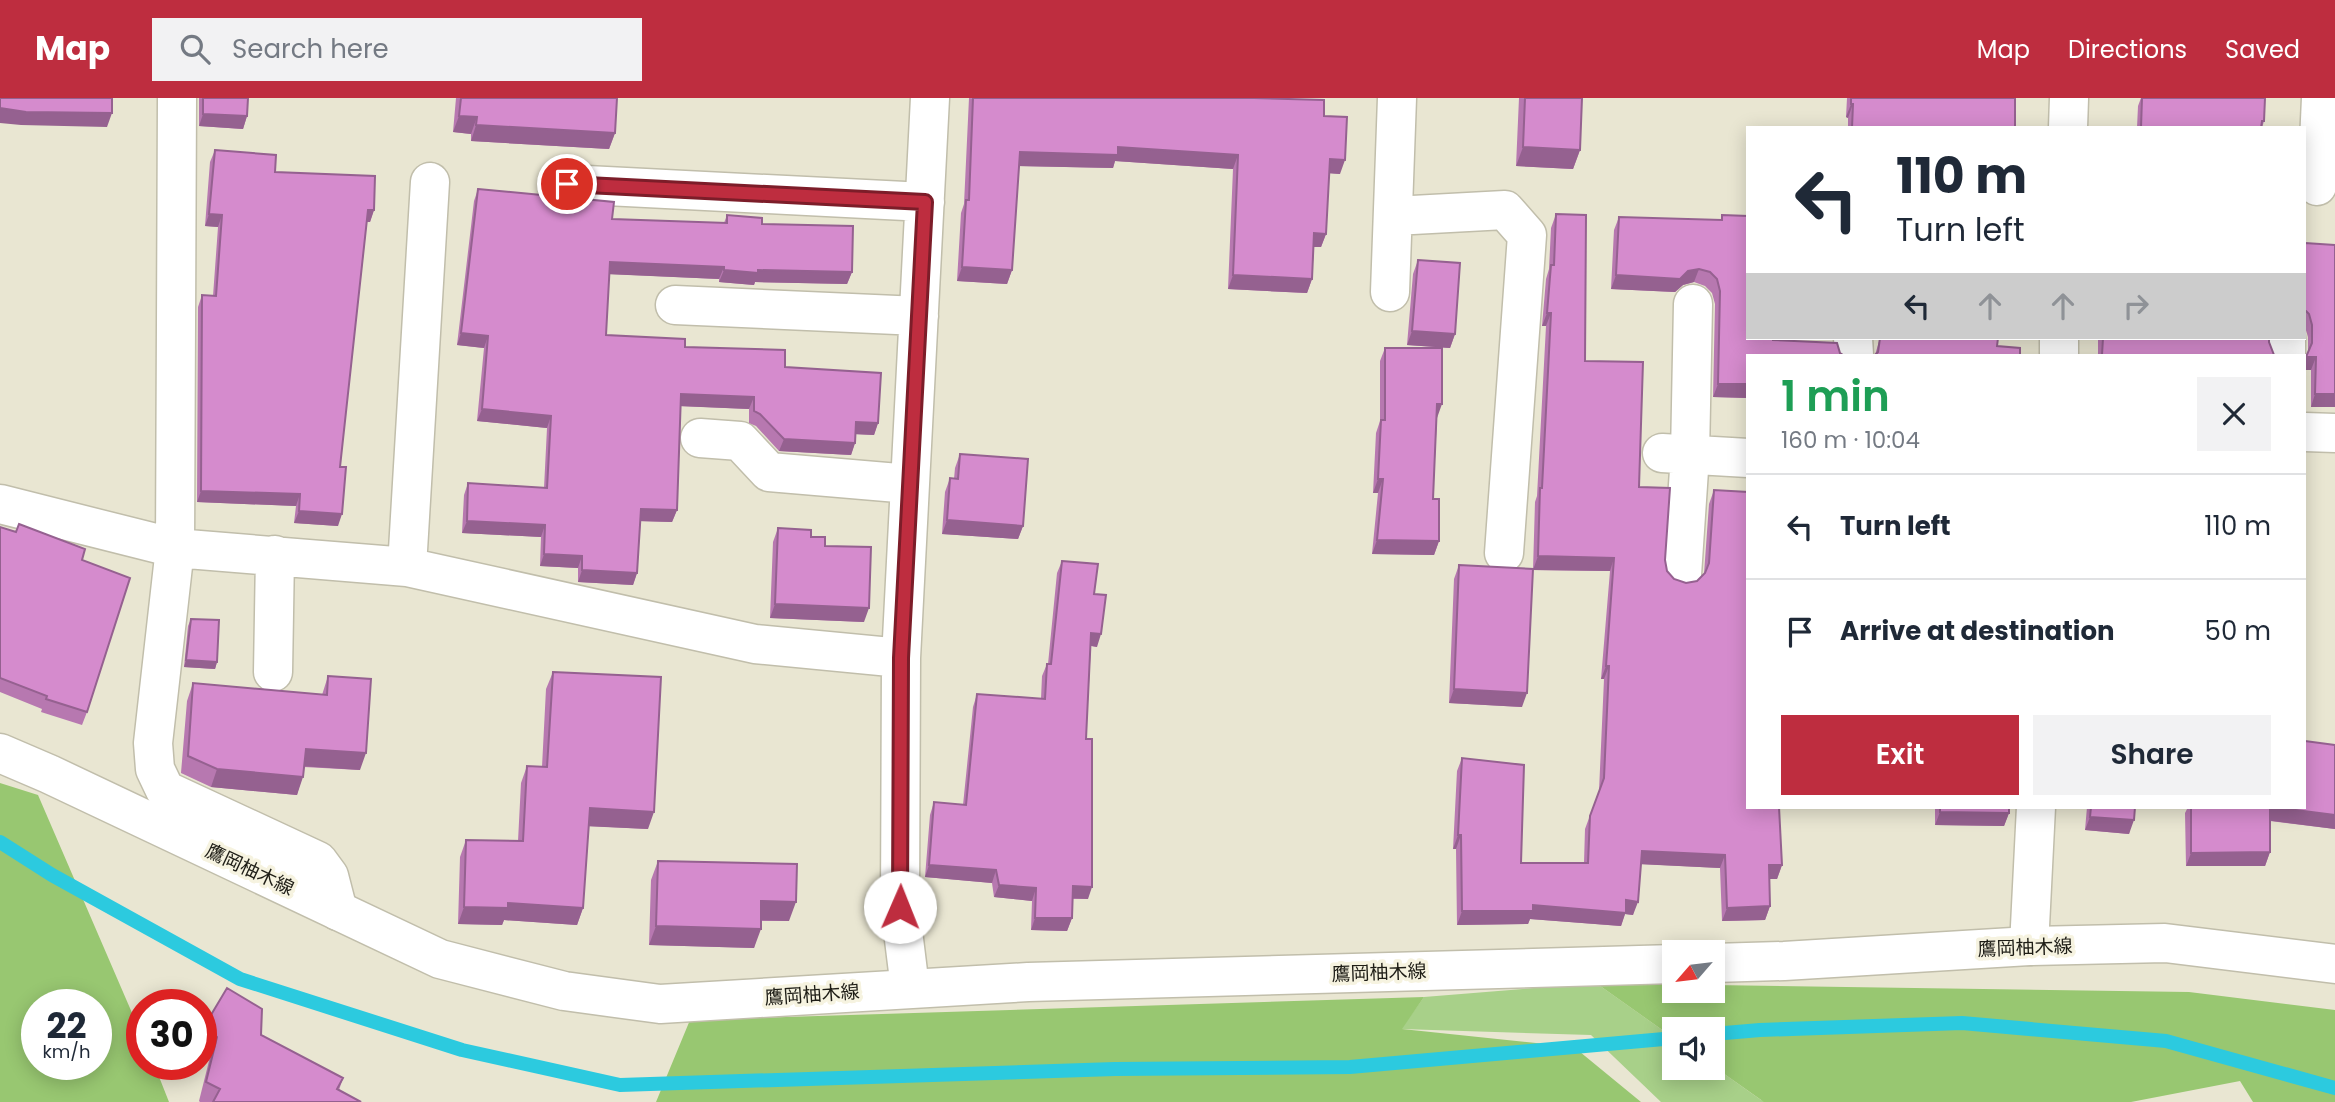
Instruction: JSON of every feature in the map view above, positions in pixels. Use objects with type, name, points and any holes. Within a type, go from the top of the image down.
[{"type":"street","points":[[177,98],[175,548],[153,743],[155,769],[165,790],[318,861],[329,876],[338,911]]},
{"type":"street","points":[[910,988],[900,907],[901,658],[930,98]]},
{"type":"street","points":[[1390,292],[1397,98]]},
{"type":"street","points":[[2068,126],[2069,98]]},
{"type":"street","points":[[2316,186],[2321,98]]},
{"type":"street","points":[[407,567],[430,182]]},
{"type":"street","points":[[567,184],[925,202]]},
{"type":"street","points":[[1394,216],[1505,210],[1527,236],[1504,553]]},
{"type":"street","points":[[1682,575],[1676,454],[1693,304]]},
{"type":"street","points":[[675,305],[919,316]]},
{"type":"street","points":[[2306,432],[2335,433]]},
{"type":"street","points":[[700,438],[740,441],[769,472],[910,484]]},
{"type":"street","points":[[1676,454],[1746,458]]},
{"type":"street","points":[[0,504],[175,548],[407,567],[755,644],[901,658]]},
{"type":"street","points":[[273,672],[275,555]]},
{"type":"street","name":"鷹岡柚木線","points":[[0,753],[440,959],[564,991],[660,1004],[1041,981],[1662,964]]},
{"type":"street","points":[[2029,946],[2036,809]]},
{"type":"street","name":"鷹岡柚木線","points":[[1726,963],[2029,946],[2165,943],[2335,964]]},
{"type":"green space","points":[[0,783],[38,795],[126,999],[126,1080],[160,1080],[169,1102],[0,1102]]},
{"type":"green space","points":[[1596,983],[1662,1030],[1662,1080],[1725,1080],[1725,1074],[1761,1100],[1772,1102],[1661,1102],[1591,1035],[1401,1029],[1424,997]]},
{"type":"green space","points":[[1596,983],[1662,984],[1662,1003],[1726,1003],[1726,985],[2189,992],[2335,1010],[2335,1102],[2253,1102],[2240,1081],[2131,1102],[1764,1102],[1725,1074],[1725,1017],[1662,1017],[1662,1030]]},
{"type":"green space","points":[[1424,997],[1402,1029],[1574,1047],[1641,1102],[656,1102],[690,1020]]},
{"type":"building","points":[[0,98],[112,98],[112,113],[26,112],[0,108]]},
{"type":"building","points":[[203,98],[248,98],[247,116],[203,114]]},
{"type":"building","points":[[461,98],[617,98],[615,133],[476,125],[477,117],[459,116]]},
{"type":"building","points":[[973,98],[1324,100],[1324,116],[1347,117],[1345,160],[1330,159],[1326,234],[1314,233],[1312,279],[1233,275],[1238,155],[1118,147],[1118,155],[1020,152],[1012,270],[962,267],[966,200],[969,200]]},
{"type":"building","points":[[1525,98],[1582,98],[1580,150],[1523,147]]},
{"type":"building","points":[[1851,98],[2015,98],[2015,126],[1852,126]]},
{"type":"building","points":[[2142,98],[2265,98],[2261,126],[2141,126]]},
{"type":"building","points":[[215,150],[276,155],[275,172],[375,176],[374,210],[368,210],[340,467],[346,467],[342,514],[299,511],[300,494],[201,491],[202,295],[216,296],[222,215],[209,214]]},
{"type":"building","points":[[478,189],[614,202],[612,219],[727,223],[727,215],[762,218],[762,224],[853,226],[852,272],[758,270],[758,273],[724,270],[724,267],[610,262],[606,335],[685,339],[685,347],[785,350],[785,367],[881,373],[878,423],[856,422],[855,443],[784,439],[754,411],[754,397],[681,394],[677,510],[641,509],[637,573],[582,570],[582,556],[544,554],[545,525],[467,521],[468,483],[547,488],[551,416],[482,409],[488,336],[461,333]]},
{"type":"building","points":[[1556,214],[1586,215],[1585,361],[1643,362],[1639,487],[1670,488],[1665,560],[1667,571],[1674,579],[1686,583],[1697,581],[1705,573],[1709,563],[1714,490],[1746,492],[1746,809],[1779,809],[1782,865],[1769,865],[1770,906],[1727,908],[1725,855],[1642,851],[1638,902],[1626,900],[1626,913],[1533,905],[1533,911],[1462,911],[1461,835],[1458,835],[1462,758],[1524,765],[1521,863],[1588,863],[1590,816],[1604,778],[1609,666],[1606,666],[1614,558],[1538,556],[1551,313],[1547,313],[1551,265],[1554,265]]},
{"type":"building","points":[[1722,215],[1746,216],[1746,340],[1837,343],[1842,354],[1746,354],[1746,384],[1718,384],[1720,291],[1717,279],[1710,272],[1699,269],[1688,271],[1680,279],[1616,275],[1619,217],[1722,220]]},
{"type":"building","points":[[2306,243],[2335,245],[2335,394],[2315,394],[2316,357],[2306,357],[2312,343],[2309,314],[2306,311]]},
{"type":"building","points":[[1418,260],[1460,263],[1455,334],[1412,331]]},
{"type":"building","points":[[1880,340],[1998,340],[1997,346],[2020,348],[2020,354],[1876,354]]},
{"type":"building","points":[[2103,340],[2269,340],[2274,354],[2102,354]]},
{"type":"building","points":[[1385,348],[1442,348],[1442,404],[1437,404],[1433,499],[1439,499],[1439,541],[1377,540],[1383,479],[1378,479],[1381,420],[1385,420]]},
{"type":"building","points":[[960,454],[1028,459],[1023,526],[947,520],[950,478],[958,479]]},
{"type":"building","points":[[19,524],[85,549],[82,560],[130,578],[87,712],[46,699],[47,696],[0,678],[0,527],[16,532]]},
{"type":"building","points":[[778,528],[811,530],[811,537],[825,537],[825,546],[871,547],[869,608],[775,604]]},
{"type":"building","points":[[1062,561],[1098,564],[1094,594],[1106,595],[1101,634],[1091,633],[1086,739],[1092,739],[1092,887],[1073,886],[1072,918],[1035,918],[1036,888],[999,885],[996,870],[929,865],[934,802],[966,805],[977,694],[1045,699],[1047,664],[1051,664]]},
{"type":"building","points":[[1459,565],[1533,569],[1527,693],[1454,689]]},
{"type":"building","points":[[191,619],[219,620],[217,662],[186,660]]},
{"type":"building","points":[[553,672],[661,677],[654,812],[590,808],[583,908],[508,903],[508,908],[464,907],[466,840],[523,841],[527,766],[547,767]]},
{"type":"building","points":[[328,676],[371,679],[366,753],[306,749],[303,777],[217,769],[188,756],[193,683],[327,695]]},
{"type":"building","points":[[2306,741],[2335,745],[2335,815],[2288,809],[2306,809]]},
{"type":"building","points":[[1940,809],[2009,809],[2009,813],[1940,812]]},
{"type":"building","points":[[2091,809],[2135,809],[2134,820],[2090,817]]},
{"type":"building","points":[[2191,809],[2270,809],[2270,852],[2191,853]]},
{"type":"building","points":[[658,861],[797,864],[796,902],[761,901],[761,929],[656,926]]},
{"type":"building","points":[[227,988],[262,1009],[261,1035],[343,1078],[337,1089],[361,1102],[213,1102],[220,1089],[206,1082],[217,1080],[217,1005]]},
{"type":"waterway","points":[[0,842],[52,875],[240,979],[462,1050],[620,1085],[1115,1069],[1350,1067],[1662,1039]]},
{"type":"waterway","points":[[1725,1033],[1962,1023],[2166,1041],[2335,1088]]},
{"type":"route","points":[[567,184],[925,202],[901,658],[900,907]]}]
